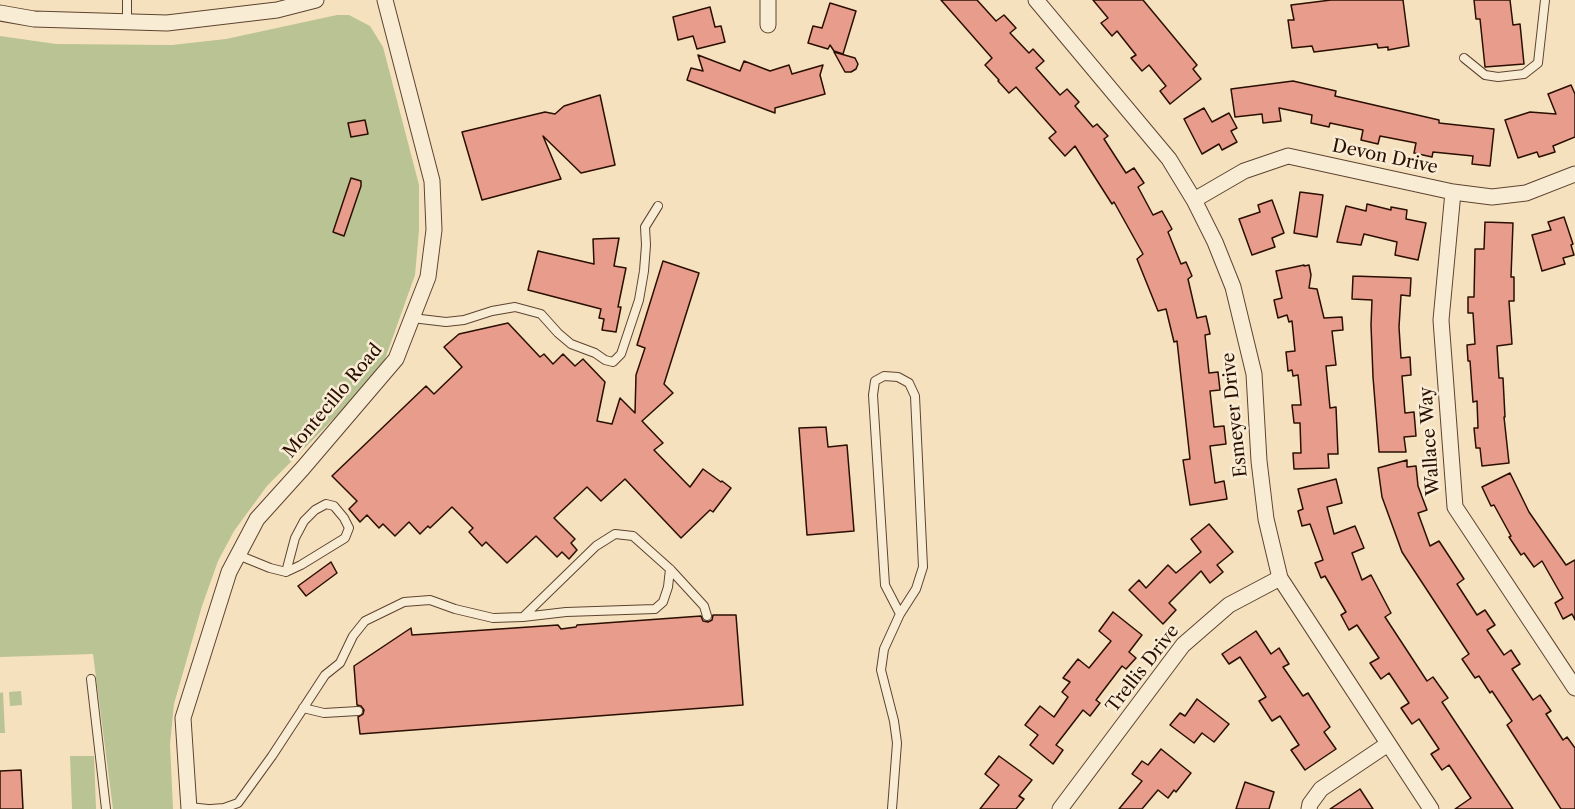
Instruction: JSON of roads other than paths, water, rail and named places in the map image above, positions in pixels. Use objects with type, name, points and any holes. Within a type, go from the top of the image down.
[{"type":"street","points":[[0,13],[34,19],[167,23],[316,0]]},
{"type":"street","name":"Montecillo Road","points":[[189,808],[183,718],[229,572],[257,519],[396,359],[428,277],[435,230],[432,181],[385,0]]},
{"type":"street","points":[[768,0],[768,24]]},
{"type":"street","name":"Esmeyer Drive","points":[[1036,0],[1169,159],[1215,242],[1233,287],[1254,374],[1259,461],[1266,519],[1280,578],[1431,809]]},
{"type":"street","name":"Devon Drive","points":[[1194,201],[1244,171],[1288,156],[1454,192],[1492,197],[1526,193],[1575,174]]},
{"type":"street","name":"Wallace Way","points":[[1454,192],[1441,320],[1455,507],[1575,688]]},
{"type":"street","name":"Trellis Drive","points":[[1060,809],[1183,645],[1229,605],[1280,578]]},
{"type":"street","points":[[1309,809],[1321,789],[1388,744]]},
{"type":"lane","points":[[127,0],[128,21]]},
{"type":"lane","points":[[1464,58],[1485,75],[1498,77],[1524,74],[1538,63],[1545,0]]},
{"type":"lane","points":[[412,318],[446,322],[464,320],[492,311],[515,307],[541,314],[558,333],[572,344],[613,362],[621,354],[639,300],[644,271],[645,227],[658,206]]},
{"type":"lane","points":[[892,809],[897,743],[881,670],[884,649],[900,614],[916,588],[923,567],[915,396],[909,383],[898,377],[884,376],[875,381],[873,395],[885,585],[900,614]]},
{"type":"lane","points":[[238,555],[286,572],[345,538],[349,528],[334,506],[326,504],[304,520],[295,538],[286,572]]},
{"type":"lane","points":[[523,617],[597,546],[615,534],[633,536],[670,569],[704,606],[707,616]]},
{"type":"lane","points":[[189,808],[224,808],[238,803],[325,675],[340,663],[353,636],[365,621],[404,602],[430,600],[493,618],[566,612],[655,609],[663,602],[669,587],[670,569]]},
{"type":"lane","points":[[91,679],[106,809]]},
{"type":"lane","points":[[303,708],[324,713],[358,711]]}]
